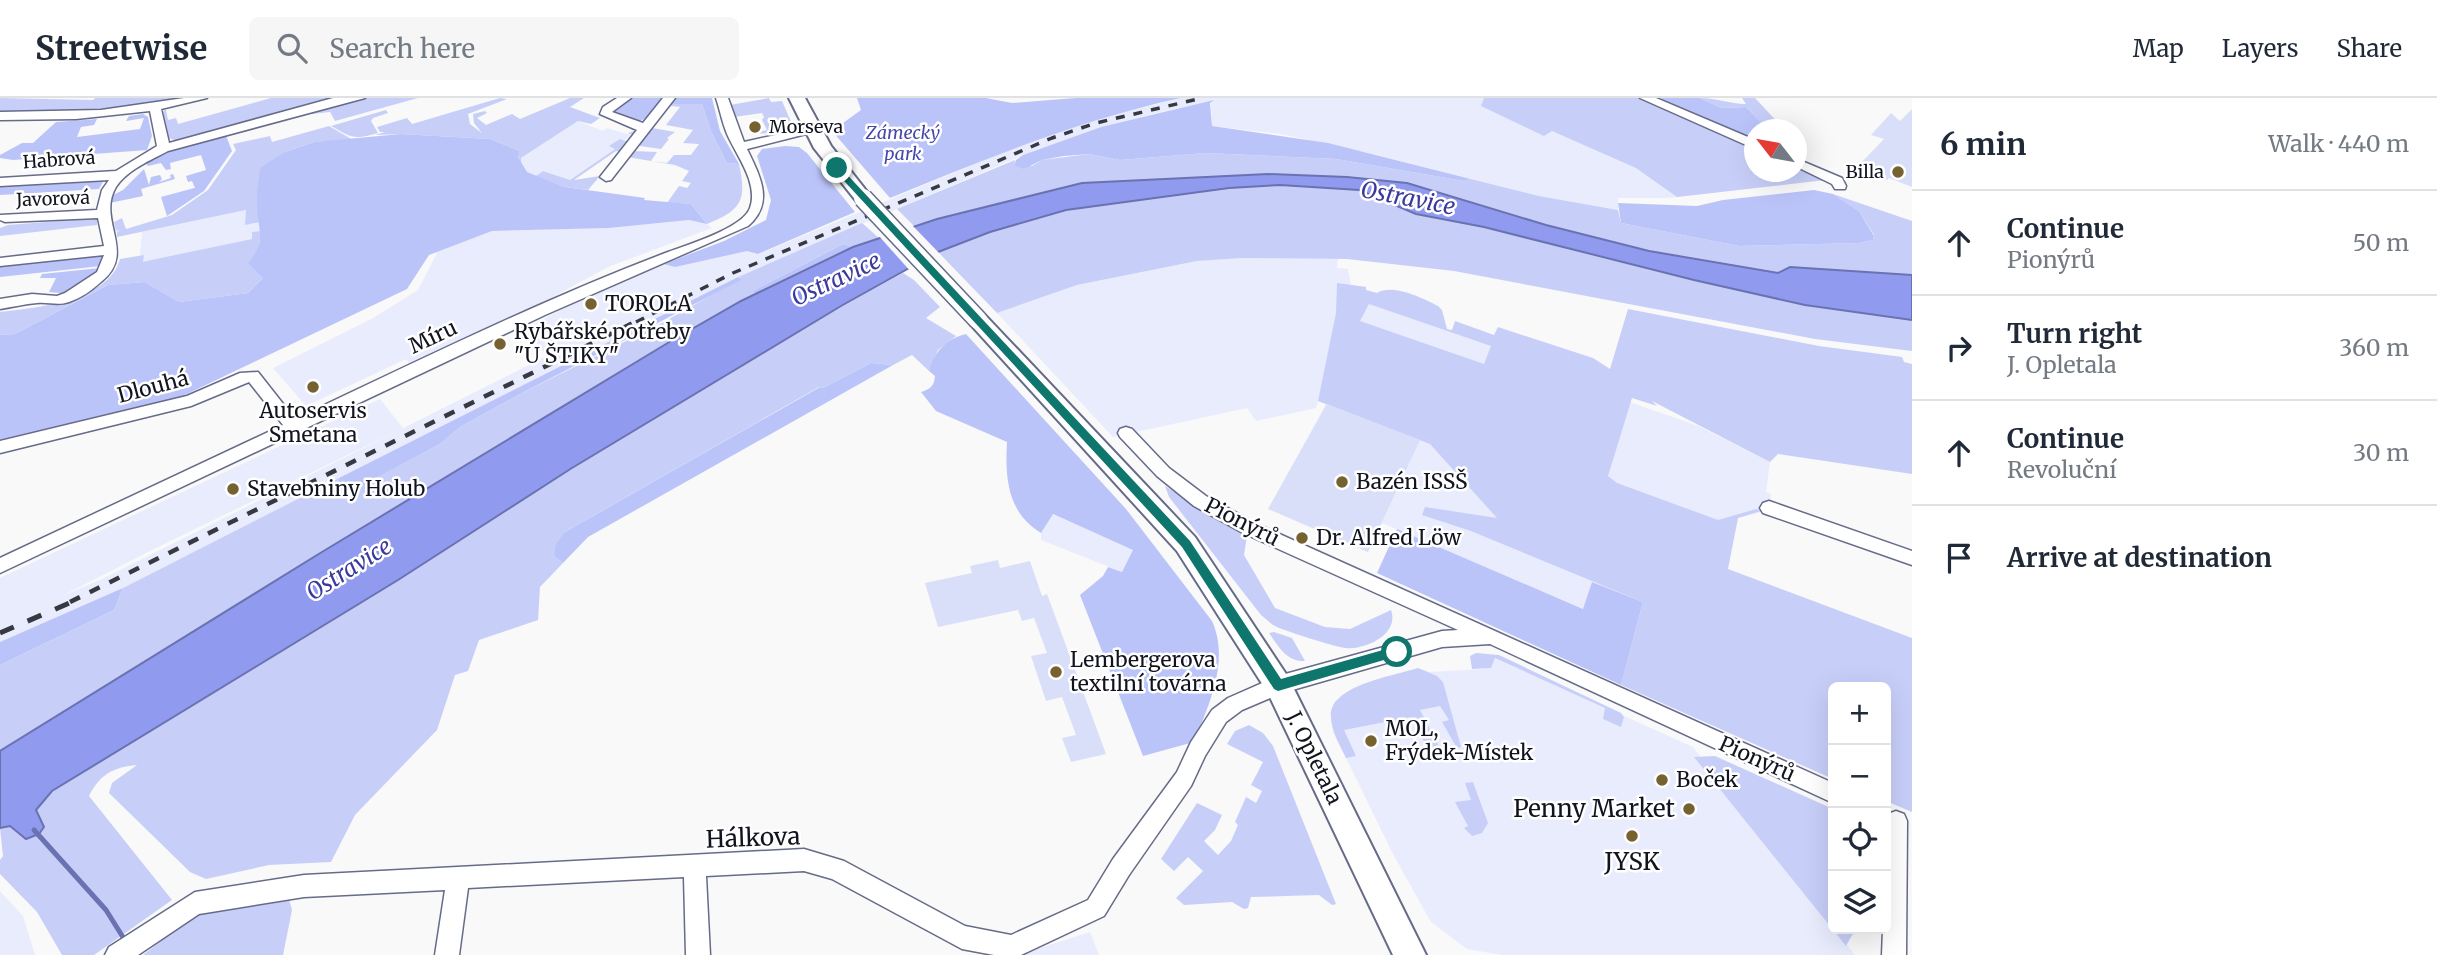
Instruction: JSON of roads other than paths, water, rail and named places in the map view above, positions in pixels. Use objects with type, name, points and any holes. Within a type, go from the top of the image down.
[{"type":"main road","name":"J. Opletala","points":[[797,98],[813,131],[837,168],[863,198],[1186,544],[1278,685],[1410,955]]},
{"type":"street","points":[[0,116],[103,116],[201,98]]},
{"type":"street","points":[[0,304],[46,298],[59,300],[80,292],[107,271],[111,258],[111,233],[103,214],[107,193],[121,175],[164,148],[333,102],[359,98]]},
{"type":"street","points":[[625,98],[607,110],[606,114],[634,126],[648,127]]},
{"type":"street","points":[[606,177],[669,98]]},
{"type":"street","name":"Míru","points":[[0,566],[615,277],[736,229],[754,215],[758,201],[757,184],[732,132],[722,98]]},
{"type":"street","points":[[1646,98],[1744,140]]},
{"type":"street","points":[[155,108],[164,148]]},
{"type":"street","points":[[740,147],[813,131]]},
{"type":"street","points":[[1807,168],[1837,181],[1840,186]]},
{"type":"street","name":"Habrová","points":[[0,182],[121,175]]},
{"type":"street","name":"Javorová","points":[[5,218],[103,214]]},
{"type":"street","points":[[0,262],[110,250]]},
{"type":"street","name":"Dlouhá","points":[[0,447],[191,400],[240,378],[253,376],[293,427]]},
{"type":"street","name":"Pionýrů","points":[[1126,433],[1163,472],[1200,501],[1249,528],[1828,791]]},
{"type":"street","points":[[1769,508],[1912,558]]},
{"type":"street","name":"Pionýrů","points":[[1278,685],[1442,639],[1491,636]]},
{"type":"street","name":"Hálkova","points":[[117,955],[195,903],[304,886],[804,860],[836,869],[962,937],[1012,947],[1096,908],[1121,866],[1184,779],[1198,748],[1219,716],[1235,704],[1278,685]]},
{"type":"street","points":[[1894,955],[1898,822]]},
{"type":"street","points":[[695,866],[698,955]]},
{"type":"street","points":[[447,955],[458,878]]},
{"type":"water","name":"Ostravice","points":[[1268,174],[1347,177],[1407,183],[1546,225],[1649,251],[1778,273],[1790,267],[1912,275],[1912,320],[1805,305],[1694,280],[1484,227],[1416,214],[1359,190],[1280,185],[1229,188],[1066,210],[990,232],[938,252],[841,306],[572,468],[398,580],[52,791],[36,810],[44,827],[39,834],[26,839],[10,826],[0,828],[0,751],[317,555],[741,301],[853,247],[937,219],[1082,183]]},
{"type":"waterway","points":[[34,830],[106,910],[126,942]]},
{"type":"railway","points":[[636,322],[733,273],[1052,138],[1096,123],[1202,98]]},
{"type":"railway","points":[[70,602],[639,320]]},
{"type":"railway","points":[[0,633],[74,601]]},
{"type":"place","name":"Morseva","points":[[755,127]]},
{"type":"place","name":"Billa","points":[[1898,172]]},
{"type":"place","name":"TOROLA","points":[[591,304]]},
{"type":"place","name":"Rybářské potřeby \"U ŠTIKY\"","points":[[500,344]]},
{"type":"place","name":"Autoservis Smetana","points":[[313,387]]},
{"type":"place","name":"Bazén ISSŠ","points":[[1342,482]]},
{"type":"place","name":"Stavebniny Holub","points":[[233,489]]},
{"type":"place","name":"Dr. Alfred Löw","points":[[1302,538]]},
{"type":"place","name":"Lembergerova textilní továrna","points":[[1056,672]]},
{"type":"place","name":"MOL, Frýdek-Místek","points":[[1371,741]]},
{"type":"place","name":"Boček","points":[[1662,780]]},
{"type":"place","name":"Penny Market","points":[[1689,809]]},
{"type":"place","name":"JYSK","points":[[1632,836]]},
{"type":"park label","name":"Zámecký park","points":[[903,143]]}]
